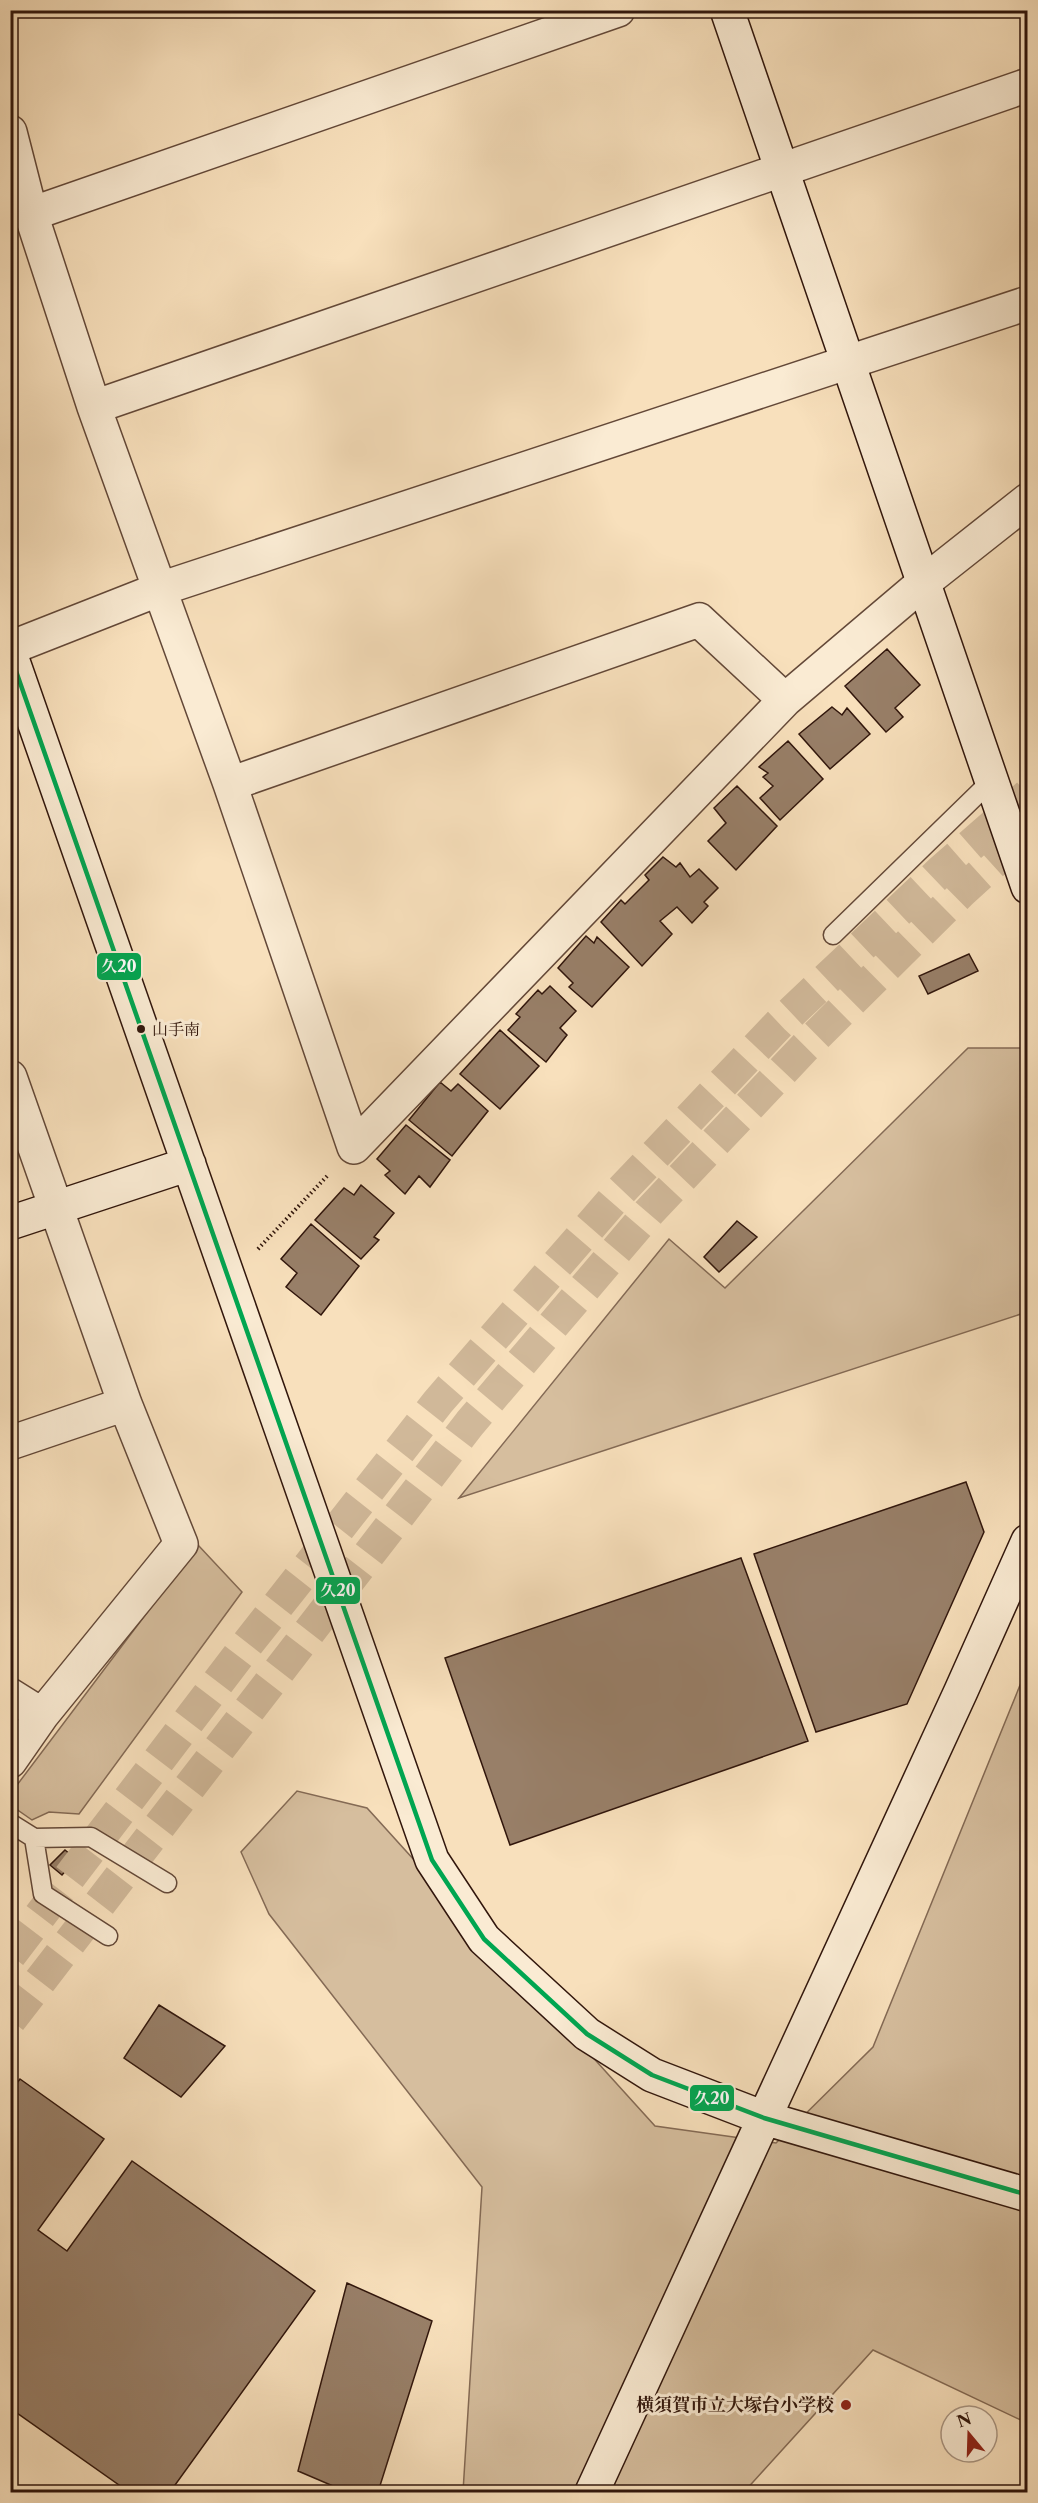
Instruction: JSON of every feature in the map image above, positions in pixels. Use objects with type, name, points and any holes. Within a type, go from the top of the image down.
[{"type":"street","points":[[31,214],[618,10]]},
{"type":"street","points":[[727,10],[1028,887]]},
{"type":"street","points":[[94,407],[1028,86]]},
{"type":"street","points":[[10,132],[31,214],[94,407],[230,784],[354,1147],[785,700],[923,583],[1028,500]]},
{"type":"street","points":[[10,648],[160,589],[1028,303]]},
{"type":"street","points":[[230,784],[699,620],[785,700]]},
{"type":"street","points":[[10,653],[432,1860],[484,1939],[587,2034],[652,2075],[764,2118],[1028,2195]]},
{"type":"street","points":[[10,1077],[125,1404],[181,1544],[42,1715],[10,1761]]},
{"type":"street","points":[[10,1223],[189,1164]]},
{"type":"street","points":[[10,1443],[125,1404]]},
{"type":"street","points":[[592,2493],[1028,1541]]},
{"type":"street","points":[[10,1695],[42,1715]]},
{"type":"lane","points":[[833,935],[991,781]]},
{"type":"lane","points":[[10,1823],[34,1838],[91,1837],[167,1883]]},
{"type":"lane","points":[[34,1838],[43,1894],[108,1936]]},
{"type":"path","points":[[229,1279],[354,1147]]},
{"type":"shaded area","points":[[968,1048],[1027,1048],[1027,1312],[459,1498],[669,1239],[725,1288]]},
{"type":"shaded area","points":[[198,1545],[242,1592],[79,1814],[49,1812],[32,1820],[12,1806],[11,1793]]},
{"type":"shaded area","points":[[1027,1668],[1027,2423],[999,2410],[999,2404],[987,2404],[873,2350],[744,2492],[463,2492],[482,2187],[269,1914],[241,1852],[297,1791],[367,1808],[655,2126],[776,2143],[873,2047]]},
{"type":"building","points":[[887,649],[920,685],[895,708],[903,717],[886,732],[845,686]]},
{"type":"building","points":[[832,707],[842,715],[847,708],[870,734],[830,769],[799,734]]},
{"type":"building","points":[[788,741],[823,779],[780,820],[760,798],[773,786],[763,777],[768,773],[759,767]]},
{"type":"building","points":[[737,786],[777,826],[736,870],[708,841],[726,823],[714,808]]},
{"type":"building","points":[[663,857],[676,867],[680,863],[690,877],[699,869],[718,888],[704,902],[708,906],[692,923],[677,907],[660,921],[672,934],[642,966],[601,922],[621,900],[625,904],[649,880],[645,875]]},
{"type":"building","points":[[586,936],[594,943],[597,937],[629,967],[592,1007],[569,987],[573,983],[558,968]]},
{"type":"building","points":[[969,954],[978,971],[928,994],[919,976]]},
{"type":"building","points":[[550,986],[576,1011],[560,1028],[567,1035],[546,1062],[508,1030],[520,1017],[516,1014],[538,990],[542,994]]},
{"type":"building","points":[[500,1030],[539,1066],[500,1109],[460,1074]]},
{"type":"building","points":[[440,1082],[451,1091],[458,1084],[488,1111],[452,1156],[409,1120]]},
{"type":"building","points":[[406,1125],[450,1160],[430,1187],[419,1176],[405,1194],[385,1175],[390,1171],[377,1159]]},
{"type":"building","points":[[361,1185],[394,1213],[374,1237],[379,1240],[361,1259],[315,1220],[344,1188],[354,1195]]},
{"type":"building","points":[[737,1221],[757,1237],[719,1272],[704,1257]]},
{"type":"building","points":[[311,1224],[359,1266],[321,1315],[286,1287],[297,1273],[281,1259]]},
{"type":"building","points":[[966,1482],[984,1532],[907,1704],[816,1732],[754,1554]]},
{"type":"building","points":[[741,1558],[808,1741],[510,1845],[445,1658]]},
{"type":"building","points":[[65,1850],[76,1859],[62,1875],[50,1865]]},
{"type":"building","points":[[159,2005],[225,2046],[181,2097],[124,2058]]},
{"type":"building","points":[[20,2079],[104,2139],[38,2230],[67,2251],[132,2161],[315,2291],[170,2492],[129,2492],[10,2408],[10,2092]]},
{"type":"building","points":[[347,2283],[432,2321],[378,2492],[347,2492],[298,2471]]},
{"type":"tunnel","points":[[10,1955],[245,1647],[438,1402],[619,1193],[779,1024],[940,872],[1028,795]]},
{"type":"tunnel","points":[[10,2020],[470,1423],[649,1212],[805,1047],[961,892],[1028,831]]},
{"type":"transit line","name":"久20","points":[[10,654],[432,1860],[484,1939],[587,2034],[652,2075],[764,2118],[1028,2195]]},
{"type":"place","name":"山手南","points":[[141,1029]]},
{"type":"place","name":"横須賀市立大塚台小学校","points":[[846,2405]]}]
